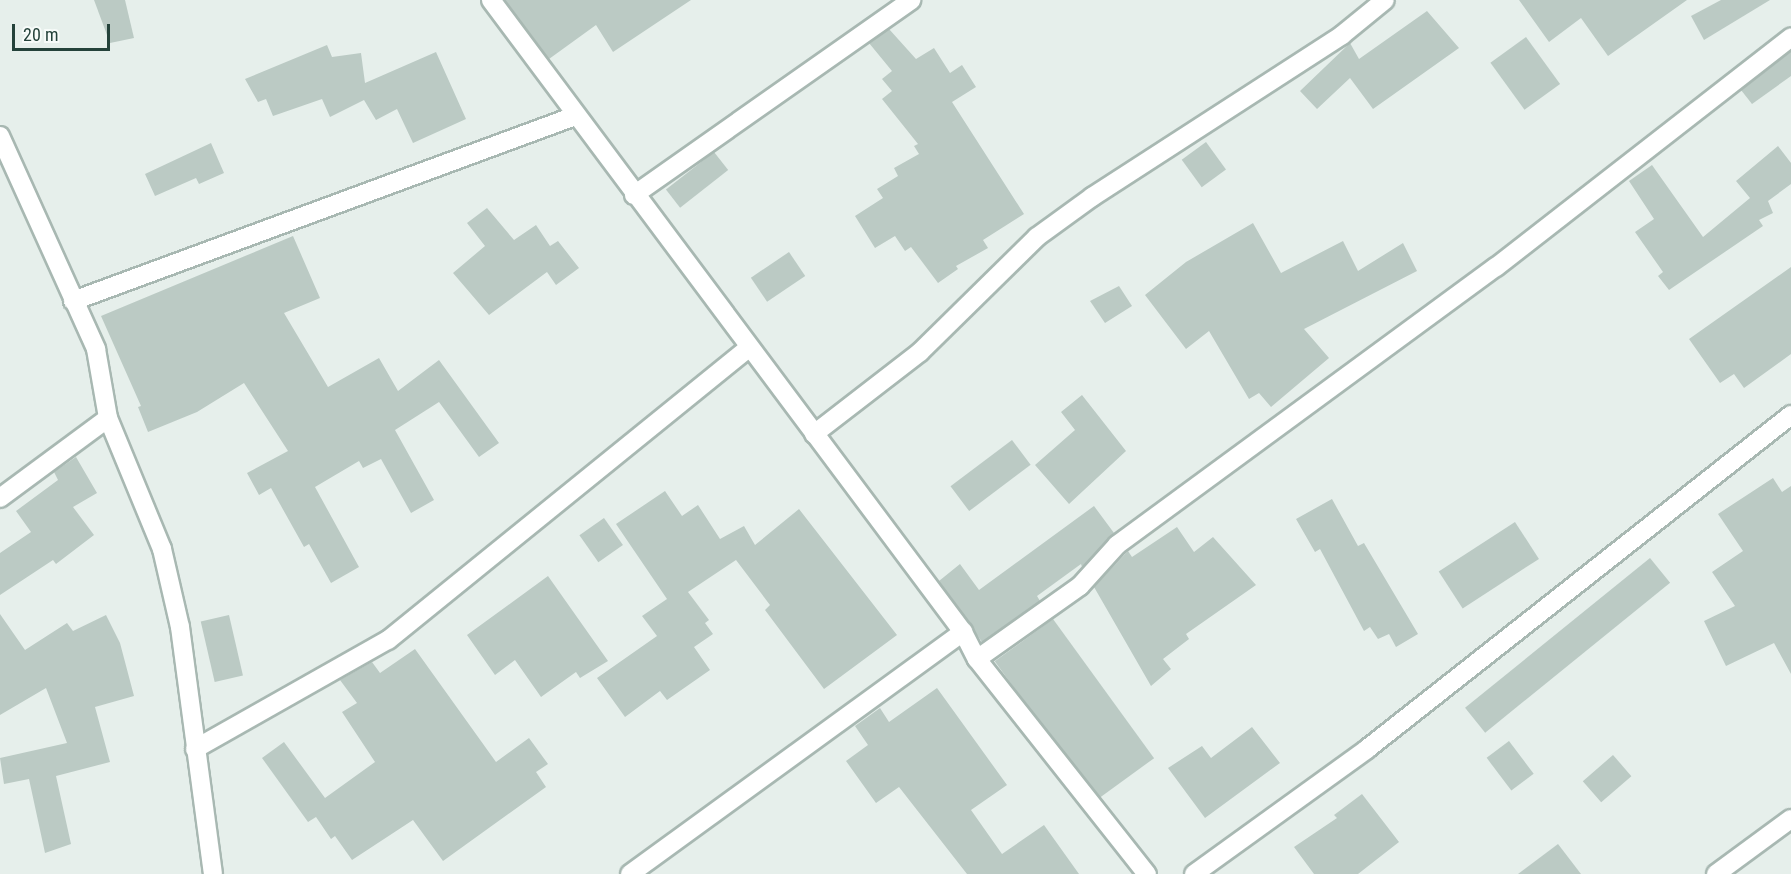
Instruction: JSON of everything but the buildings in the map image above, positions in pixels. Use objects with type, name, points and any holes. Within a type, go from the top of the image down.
[{"type":"street","points":[[491,0],[748,348],[963,632],[977,659],[1147,874]]},
{"type":"street","points":[[634,195],[911,0]]},
{"type":"street","points":[[814,434],[920,352],[1037,237],[1092,197],[1342,34],[1385,0]]},
{"type":"street","points":[[977,659],[1080,586],[1117,545],[1496,267],[1791,37]]},
{"type":"street","points":[[73,301],[575,116]]},
{"type":"street","points":[[0,136],[96,349],[108,418],[162,549],[180,627],[213,874]]},
{"type":"street","points":[[195,749],[388,640],[748,348]]},
{"type":"street","points":[[1194,874],[1376,742],[1791,415]]},
{"type":"street","points":[[0,498],[108,418]]},
{"type":"street","points":[[630,874],[963,632]]},
{"type":"street","points":[[1716,874],[1791,819]]}]
